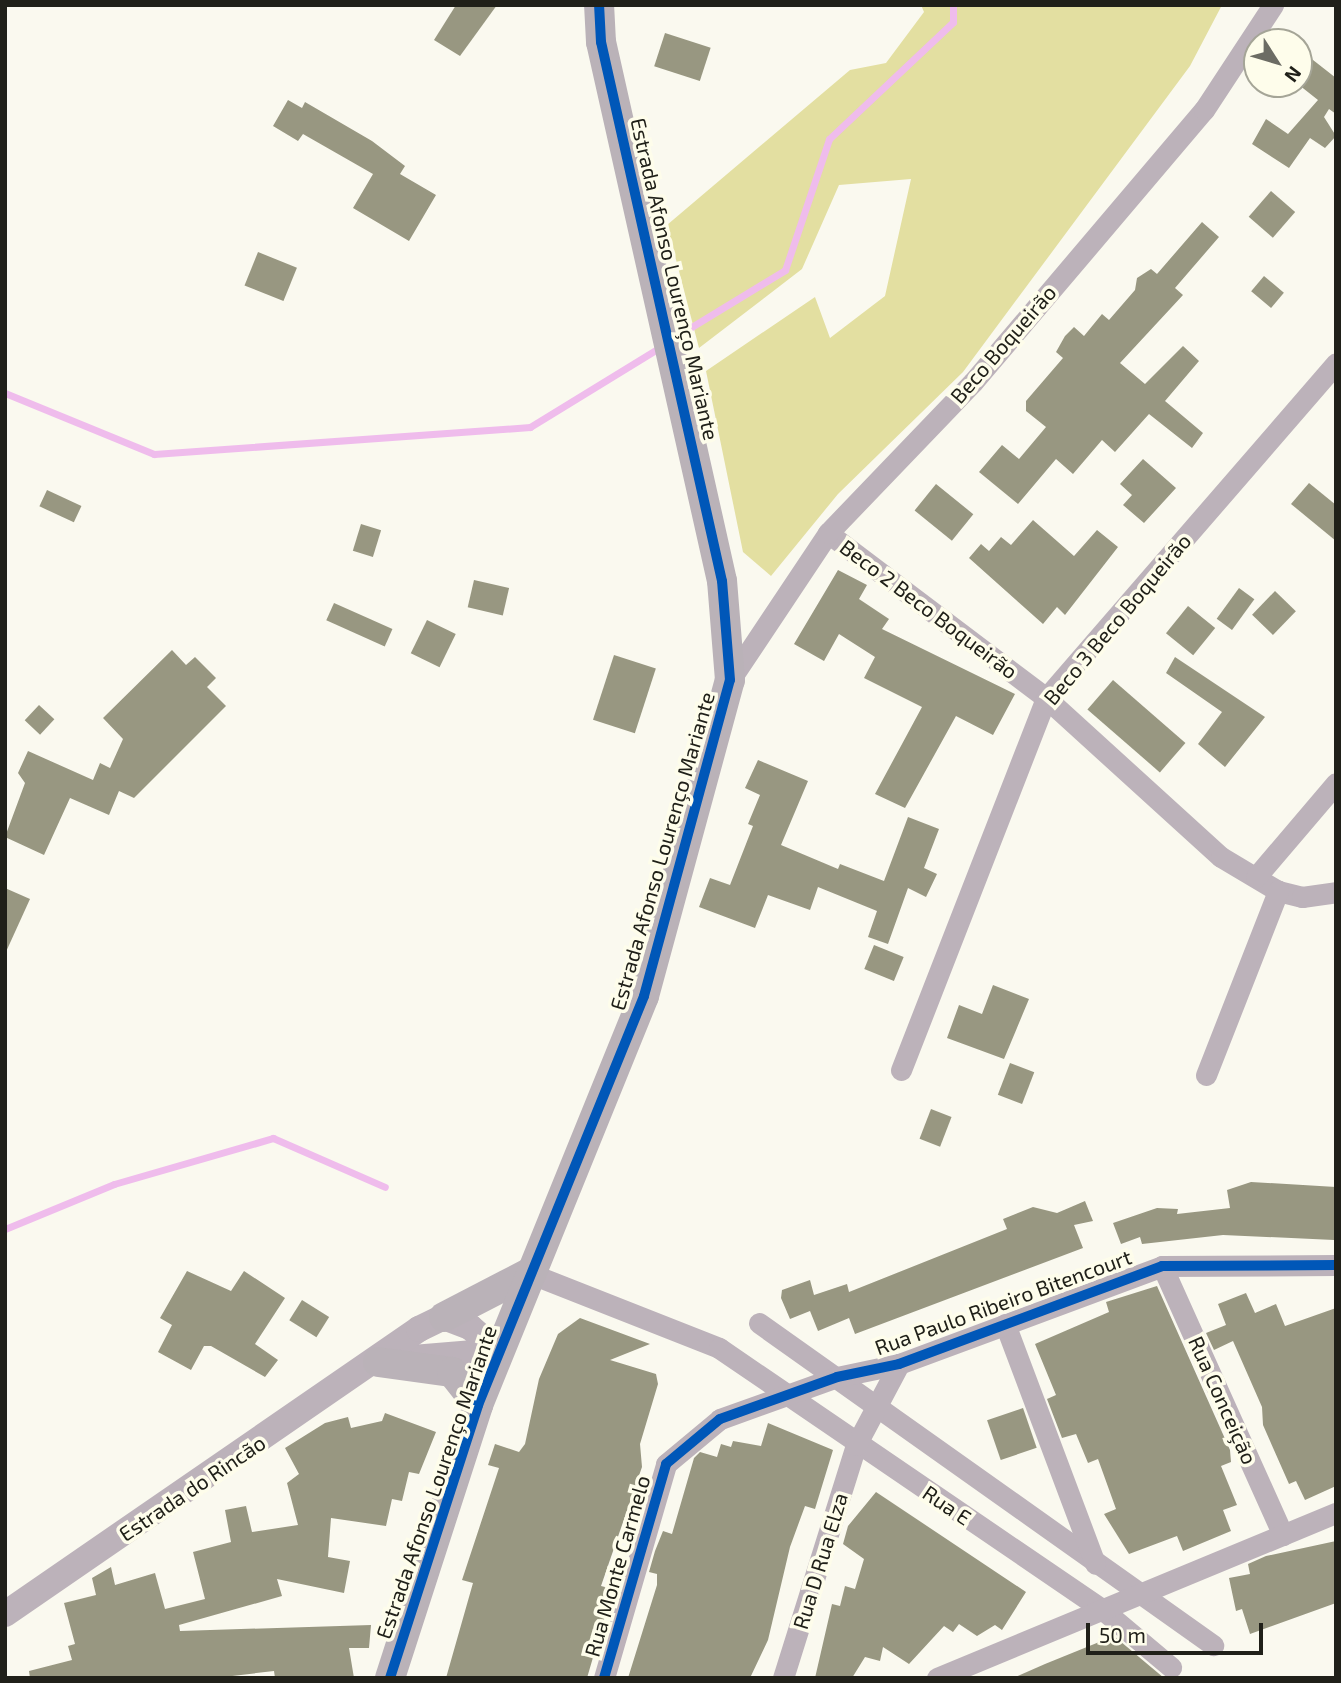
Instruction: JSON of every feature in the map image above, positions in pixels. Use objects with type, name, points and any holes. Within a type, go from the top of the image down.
[{"type":"main road","name":"Estrada Afonso Lourenço Mariante","points":[[390,1678],[498,1351],[644,996],[730,680],[722,581],[676,360],[601,42],[599,5]]},
{"type":"main road","points":[[444,1317],[529,1273]]},
{"type":"main road","points":[[379,1362],[452,1372],[478,1405]]},
{"type":"street","name":"Beco Boqueirão","points":[[730,680],[828,533],[972,382],[1204,110],[1273,5]]},
{"type":"street","name":"Beco 3 Beco Boqueirão","points":[[901,1070],[1046,698],[1336,363]]},
{"type":"street","name":"Beco 2 Beco Boqueirão","points":[[828,533],[1046,698],[1221,857],[1278,891]]},
{"type":"street","points":[[1256,877],[1336,783]]},
{"type":"street","points":[[1206,1074],[1278,891],[1302,897],[1333,894]]},
{"type":"street","name":"Rua Paulo Ribeiro Bitencourt","points":[[666,1464],[720,1419],[837,1377],[899,1364],[1162,1265],[1336,1265]]},
{"type":"street","name":"Rua Conceição","points":[[1162,1265],[1283,1535]]},
{"type":"street","name":"Rua E","points":[[529,1273],[719,1348],[856,1445],[1103,1610],[1171,1667]]},
{"type":"street","points":[[444,1317],[470,1326],[498,1351]]},
{"type":"street","name":"Estrada do Rincão","points":[[5,1614],[444,1317]]},
{"type":"street","points":[[759,1323],[1095,1565],[1213,1646]]},
{"type":"street","points":[[1005,1324],[1095,1565]]},
{"type":"street","name":"Estrada do Rincão","points":[[379,1362],[498,1351]]},
{"type":"street","name":"Rua D Rua Elza","points":[[783,1678],[856,1445],[899,1364]]},
{"type":"street","name":"Rua Monte Carmelo","points":[[604,1678],[666,1464]]},
{"type":"street","points":[[937,1678],[1103,1610],[1142,1597],[1336,1513]]},
{"type":"shaded area","points":[[921,5],[1222,5],[1190,66],[963,372],[838,494],[771,576],[743,552],[706,371],[815,297],[830,338],[885,296],[911,179],[839,185],[802,269],[699,348],[667,225],[850,70],[886,63],[924,12]]},
{"type":"building","points":[[456,5],[497,5],[460,56],[434,40]]},
{"type":"building","points":[[665,33],[711,48],[700,81],[654,66]]},
{"type":"building","points":[[1313,60],[1336,78],[1336,114],[1329,109],[1324,117],[1336,136],[1325,148],[1310,138],[1289,168],[1252,144],[1266,119],[1288,134],[1318,100],[1313,96]]},
{"type":"building","points":[[288,100],[302,108],[305,102],[372,141],[405,166],[400,174],[436,195],[409,241],[353,208],[373,174],[303,134],[298,141],[273,126]]},
{"type":"building","points":[[1271,191],[1295,212],[1273,238],[1249,217]]},
{"type":"building","points":[[1202,222],[1219,237],[1175,288],[1183,295],[1120,363],[1145,384],[1183,346],[1199,361],[1165,401],[1203,433],[1192,448],[1149,414],[1115,452],[1102,440],[1073,474],[1056,459],[1018,504],[979,472],[1002,445],[1019,459],[1046,427],[1026,411],[1026,401],[1063,358],[1056,352],[1065,336],[1074,327],[1084,336],[1102,314],[1109,320],[1135,290],[1137,278],[1151,269],[1157,274]]},
{"type":"building","points":[[258,252],[297,268],[283,301],[245,285]]},
{"type":"building","points":[[1264,276],[1284,293],[1271,308],[1251,291]]},
{"type":"building","points":[[1143,459],[1176,488],[1144,523],[1123,505],[1132,495],[1120,484]]},
{"type":"building","points":[[1309,483],[1336,505],[1336,541],[1291,504]]},
{"type":"building","points":[[936,484],[973,514],[952,541],[915,510]]},
{"type":"building","points":[[47,490],[81,506],[74,522],[39,506]]},
{"type":"building","points":[[1033,520],[1074,556],[1097,530],[1118,547],[1065,615],[1057,607],[1043,624],[969,558],[981,544],[989,551],[1001,537],[1011,545]]},
{"type":"building","points":[[361,524],[381,530],[373,557],[353,551]]},
{"type":"building","points":[[838,570],[867,585],[859,599],[889,619],[882,629],[1015,694],[993,735],[956,716],[905,808],[875,794],[922,707],[864,678],[875,657],[839,634],[824,661],[794,644]]},
{"type":"building","points":[[474,580],[509,588],[503,615],[468,607]]},
{"type":"building","points":[[1239,588],[1254,599],[1232,630],[1217,619]]},
{"type":"building","points":[[1275,591],[1296,611],[1273,635],[1252,615]]},
{"type":"building","points":[[334,603],[392,629],[385,646],[326,620]]},
{"type":"building","points":[[1188,606],[1215,628],[1193,655],[1166,633]]},
{"type":"building","points":[[427,620],[456,634],[440,667],[411,653]]},
{"type":"building","points":[[172,650],[186,665],[195,657],[216,678],[207,687],[226,706],[134,798],[119,791],[109,815],[70,798],[44,855],[5,837],[25,783],[18,773],[28,751],[93,780],[100,763],[110,768],[123,739],[103,718]]},
{"type":"building","points":[[614,655],[656,669],[635,733],[593,720]]},
{"type":"building","points":[[1175,657],[1265,717],[1225,767],[1198,744],[1222,712],[1166,673]]},
{"type":"building","points":[[1113,680],[1185,743],[1160,772],[1087,709]]},
{"type":"building","points":[[39,705],[54,719],[40,735],[25,720]]},
{"type":"building","points":[[758,760],[808,781],[781,845],[838,869],[840,864],[884,881],[908,817],[939,829],[924,868],[937,874],[926,897],[908,888],[888,944],[868,937],[877,911],[818,887],[810,910],[768,895],[755,928],[699,907],[710,878],[730,885],[753,826],[748,824],[760,795],[745,788]]},
{"type":"building","points":[[5,888],[30,899],[5,954]]},
{"type":"building","points":[[874,945],[904,957],[894,981],[864,969]]},
{"type":"building","points":[[993,985],[1029,999],[1004,1059],[947,1038],[959,1005],[982,1014]]},
{"type":"building","points":[[1010,1063],[1034,1072],[1022,1104],[998,1095]]},
{"type":"building","points":[[931,1109],[952,1117],[940,1147],[920,1139]]},
{"type":"building","points":[[1251,1182],[1336,1187],[1334,1240],[1223,1235],[1142,1244],[1140,1237],[1121,1244],[1113,1223],[1157,1208],[1178,1209],[1177,1214],[1230,1208],[1227,1190]]},
{"type":"building","points":[[1085,1201],[1093,1221],[1074,1225],[1083,1248],[855,1334],[849,1318],[818,1331],[810,1311],[790,1319],[781,1298],[782,1290],[810,1280],[814,1295],[847,1284],[849,1292],[1007,1229],[1003,1219],[1033,1207],[1057,1213]]},
{"type":"building","points":[[187,1271],[231,1291],[244,1271],[285,1298],[255,1344],[278,1360],[265,1377],[211,1346],[204,1346],[191,1370],[158,1352],[172,1325],[160,1318]]},
{"type":"building","points":[[1157,1286],[1230,1450],[1231,1462],[1221,1466],[1237,1505],[1223,1510],[1231,1531],[1183,1551],[1177,1536],[1129,1554],[1104,1514],[1116,1509],[1098,1459],[1088,1463],[1076,1434],[1062,1438],[1047,1399],[1056,1395],[1035,1344],[1109,1312],[1106,1302]]},
{"type":"building","points":[[1246,1293],[1255,1313],[1276,1304],[1285,1326],[1336,1308],[1336,1486],[1305,1500],[1296,1481],[1289,1484],[1263,1425],[1262,1407],[1233,1341],[1214,1350],[1206,1333],[1226,1325],[1218,1304]]},
{"type":"building","points":[[302,1300],[329,1317],[316,1337],[289,1320]]},
{"type":"building","points":[[580,1318],[650,1344],[610,1360],[656,1374],[658,1384],[640,1444],[642,1467],[601,1586],[613,1589],[587,1678],[446,1678],[473,1583],[462,1580],[499,1468],[488,1465],[495,1444],[519,1452],[525,1444],[539,1379],[558,1334]]},
{"type":"building","points":[[1023,1408],[1037,1448],[1001,1460],[987,1420]]},
{"type":"building","points":[[385,1413],[436,1432],[419,1474],[409,1472],[402,1501],[392,1499],[386,1526],[331,1518],[328,1557],[350,1561],[344,1593],[277,1579],[282,1596],[179,1625],[180,1631],[371,1625],[369,1648],[349,1648],[354,1678],[275,1678],[274,1671],[215,1678],[30,1678],[29,1671],[72,1660],[68,1646],[75,1644],[64,1603],[96,1595],[92,1578],[111,1567],[115,1585],[155,1573],[165,1609],[205,1599],[193,1552],[231,1542],[225,1510],[246,1506],[252,1532],[298,1525],[287,1483],[299,1474],[285,1448],[325,1423],[348,1417],[351,1428],[382,1421]]},
{"type":"building","points":[[768,1423],[833,1450],[815,1509],[805,1506],[790,1547],[768,1640],[750,1678],[628,1678],[657,1585],[657,1574],[649,1572],[655,1551],[663,1531],[672,1534],[694,1458],[700,1452],[717,1457],[721,1444],[731,1447],[733,1441],[761,1446]]},
{"type":"building","points":[[876,1492],[1026,1592],[1002,1630],[995,1625],[977,1636],[959,1624],[953,1632],[944,1626],[909,1664],[883,1647],[880,1661],[865,1657],[852,1678],[815,1678],[832,1604],[840,1606],[845,1586],[855,1589],[864,1559],[843,1544],[848,1526]]},
{"type":"building","points":[[1336,1541],[1336,1603],[1250,1634],[1242,1609],[1236,1611],[1229,1578],[1250,1574],[1248,1564],[1266,1556]]},
{"type":"building","points":[[1114,1636],[1164,1678],[1013,1678],[1045,1664]]},
{"type":"waterway","points":[[675,337],[785,270],[829,139],[953,22],[953,5]]},
{"type":"waterway","points":[[5,393],[154,454],[530,427],[662,346]]},
{"type":"waterway","points":[[5,1229],[114,1184],[273,1138],[385,1187]]},
{"type":"cycle path","points":[[390,1678],[478,1405],[644,996],[730,680],[722,581],[601,42],[599,5]]},
{"type":"cycle path","points":[[604,1678],[666,1464],[720,1419],[837,1377],[899,1364],[1162,1266],[1336,1265]]}]
